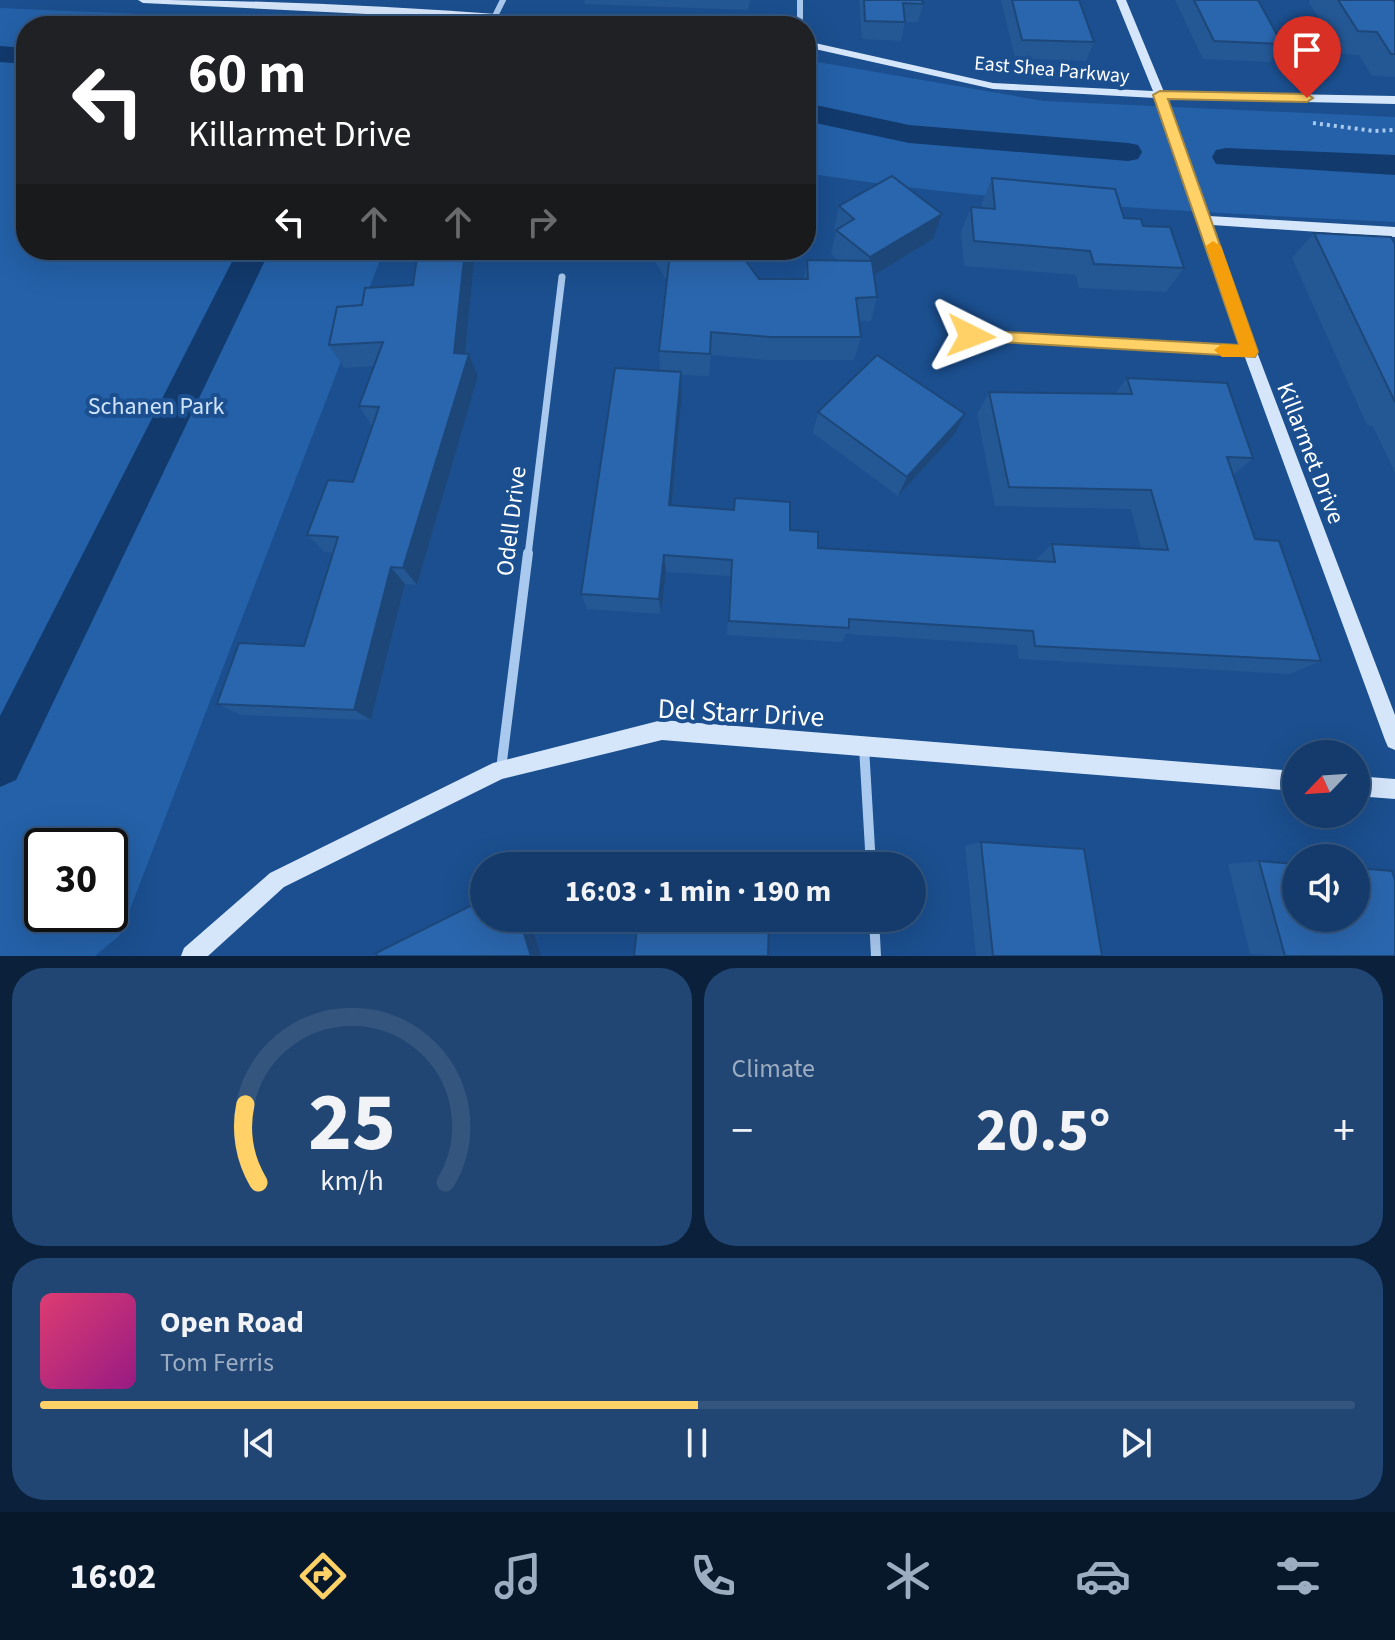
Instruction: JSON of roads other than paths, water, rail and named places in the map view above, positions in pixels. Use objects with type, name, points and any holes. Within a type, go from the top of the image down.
[{"type":"street","points":[[143,0],[218,1],[495,16],[503,0]]},
{"type":"street","name":"Killarmet Drive","points":[[1121,0],[1160,95],[1250,352],[1395,740]]},
{"type":"street","name":"East Shea Parkway","points":[[816,46],[993,86],[1160,95],[1395,100]]},
{"type":"street","points":[[1204,220],[1395,232]]},
{"type":"street","name":"Odell Drive","points":[[500,770],[562,277]]},
{"type":"street","points":[[971,336],[1250,352]]},
{"type":"street","name":"Del Starr Drive","points":[[192,956],[277,880],[500,770],[662,730],[1282,780]]},
{"type":"street","points":[[864,747],[870,852]]},
{"type":"street","points":[[1370,787],[1395,789]]},
{"type":"street","points":[[875,932],[876,956]]},
{"type":"waterway","points":[[0,54],[16,55]]},
{"type":"waterway","points":[[816,114],[909,134],[1128,152]]},
{"type":"waterway","points":[[1226,157],[1395,165]]},
{"type":"waterway","points":[[0,764],[249,260]]},
{"type":"park label","name":"Schanen Park","points":[[156,406]]}]
